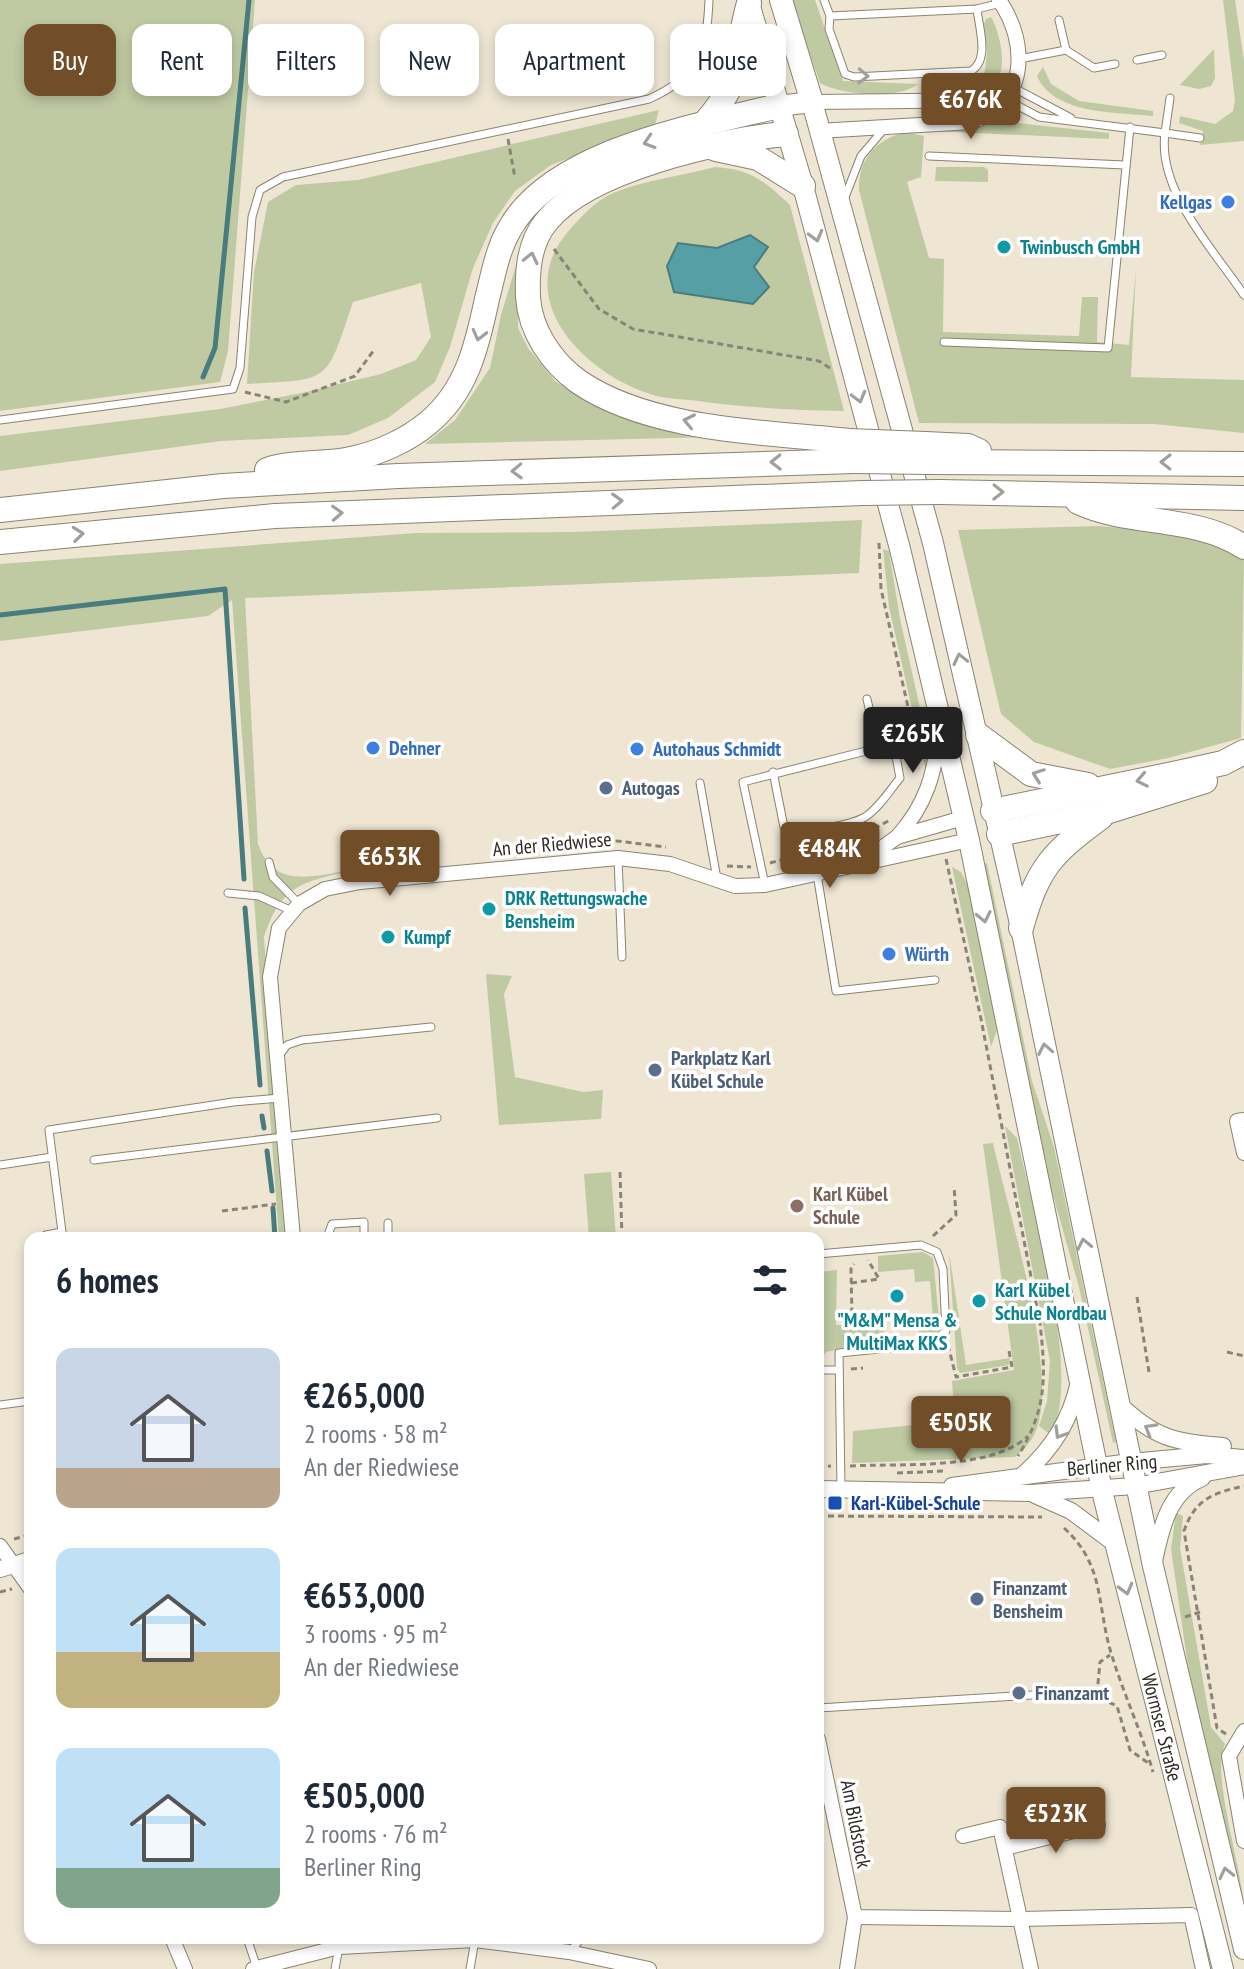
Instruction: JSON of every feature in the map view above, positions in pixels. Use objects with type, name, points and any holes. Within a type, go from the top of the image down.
[{"type":"highway","points":[[781,0],[812,102]]},
{"type":"highway","points":[[704,137],[736,80],[742,56],[741,30],[748,2]]},
{"type":"highway","points":[[778,106],[581,193],[546,222],[532,251],[527,276],[529,308],[538,335],[551,357],[578,382],[608,399],[653,414],[852,451]]},
{"type":"highway","points":[[223,486],[276,467],[353,459],[399,441],[427,424],[442,410],[466,374],[503,242],[527,203],[565,172],[704,137],[786,134]]},
{"type":"highway","points":[[704,137],[758,158],[803,186]]},
{"type":"highway","points":[[0,510],[223,486],[650,465],[852,451],[928,453],[968,446],[1004,461],[1244,464]]},
{"type":"highway","points":[[0,542],[275,516],[863,493],[1058,493],[1244,498]]},
{"type":"highway","points":[[1058,493],[1095,510],[1180,524],[1244,547]]},
{"type":"highway","points":[[978,735],[1031,774],[1070,783],[1110,786]]},
{"type":"highway","points":[[996,822],[1110,786],[1223,763],[1244,752]]},
{"type":"highway","points":[[996,822],[1109,811],[1244,766]]},
{"type":"highway","points":[[1021,928],[1046,862],[1057,849],[1109,811]]},
{"type":"main road","name":"Wormser Straße","points":[[748,2],[803,186],[900,549],[969,840],[1114,1543],[1223,1969]]},
{"type":"main road","points":[[778,106],[812,102]]},
{"type":"main road","name":"Wormser Straße","points":[[812,102],[933,543],[978,735],[1021,928],[1135,1486],[1244,1949]]},
{"type":"main road","points":[[786,134],[818,131]]},
{"type":"main road","points":[[963,818],[996,822]]},
{"type":"main road","points":[[969,840],[996,822]]},
{"type":"street","points":[[818,131],[971,122],[994,112],[1010,94],[1019,59],[1012,19],[1000,1]]},
{"type":"street","points":[[812,102],[1010,94]]},
{"type":"street","name":"An der Riedwiese","points":[[862,862],[897,837],[924,802],[936,759],[940,719]]},
{"type":"street","name":"An der Riedwiese","points":[[897,837],[963,818]]},
{"type":"street","name":"An der Riedwiese","points":[[295,907],[325,889],[360,882],[618,858],[670,864],[735,886],[765,885],[969,840]]},
{"type":"street","points":[[292,1232],[270,977],[279,928],[295,907]]},
{"type":"street","points":[[1244,1120],[1237,1121],[1244,1153]]},
{"type":"street","points":[[1019,1468],[1053,1444],[1065,1426],[1080,1380]]},
{"type":"street","points":[[1117,1403],[1141,1425],[1170,1440],[1244,1449]]},
{"type":"street","name":"Berliner Ring","points":[[824,1489],[935,1489],[994,1495],[1030,1493],[1100,1476],[1130,1462],[1207,1455],[1244,1458]]},
{"type":"street","name":"Berliner Ring","points":[[935,1489],[1019,1468],[1100,1476],[1135,1486],[1211,1475],[1244,1466]]},
{"type":"street","points":[[1153,1566],[1163,1519],[1173,1503],[1197,1480],[1211,1475]]},
{"type":"street","points":[[1030,1493],[1071,1511],[1114,1543]]},
{"type":"street","points":[[0,1546],[15,1564]]},
{"type":"street","points":[[1240,1736],[1229,1756],[1244,1841]]},
{"type":"street","name":"Am Bildstock","points":[[824,1783],[855,1917],[847,1969]]},
{"type":"street","points":[[1005,1848],[1098,1825]]},
{"type":"street","points":[[963,1836],[1000,1827],[1031,1969]]},
{"type":"street","points":[[855,1917],[1022,1919],[1191,1915],[1203,1969]]},
{"type":"street","points":[[175,1944],[185,1969]]},
{"type":"street","points":[[255,1968],[336,1944]]},
{"type":"street","points":[[511,1944],[569,1952],[603,1964],[649,1969]]},
{"type":"lane","points":[[0,420],[233,389],[240,368],[252,217],[260,190],[283,177],[649,99],[678,86],[696,62],[708,31],[709,0]]},
{"type":"lane","points":[[824,0],[830,16],[829,29],[845,74],[854,77],[971,71],[981,62],[977,9]]},
{"type":"lane","points":[[830,16],[977,9],[1000,1]]},
{"type":"lane","points":[[1059,20],[1066,50]]},
{"type":"lane","points":[[1019,59],[1066,50],[1094,68],[1115,64]]},
{"type":"lane","points":[[1137,60],[1162,55]]},
{"type":"lane","points":[[1010,94],[1039,117],[1200,138]]},
{"type":"lane","points":[[1010,94],[1077,120]]},
{"type":"lane","points":[[1170,98],[1165,133],[1168,169],[1182,202],[1244,295]]},
{"type":"lane","points":[[844,211],[852,173],[861,156],[886,126]]},
{"type":"lane","points":[[944,342],[1108,348],[1130,127]]},
{"type":"lane","points":[[929,156],[1124,165]]},
{"type":"lane","points":[[867,699],[878,748]]},
{"type":"lane","points":[[765,885],[742,787],[747,778],[885,746],[895,751],[900,778],[864,817],[801,832],[784,827],[773,772]]},
{"type":"lane","points":[[700,783],[717,880]]},
{"type":"lane","points":[[618,858],[622,957]]},
{"type":"lane","points":[[269,862],[273,877],[295,907]]},
{"type":"lane","points":[[817,874],[836,991],[935,980]]},
{"type":"lane","points":[[228,893],[259,896],[295,907]]},
{"type":"lane","points":[[277,1058],[287,1045],[302,1040],[431,1027]]},
{"type":"lane","points":[[62,1232],[49,1130],[233,1102],[280,1098]]},
{"type":"lane","points":[[94,1160],[437,1118]]},
{"type":"lane","points":[[0,1165],[52,1157]]},
{"type":"lane","points":[[329,1232],[332,1224],[364,1222],[364,1232]]},
{"type":"lane","points":[[388,1223],[388,1232]]},
{"type":"lane","points":[[824,1253],[926,1247],[937,1252],[943,1269],[946,1331],[942,1336],[930,1344],[839,1353],[841,1489]]},
{"type":"lane","points":[[824,1370],[839,1370]]},
{"type":"lane","points":[[0,1405],[24,1402]]},
{"type":"lane","points":[[824,1708],[1082,1692]]},
{"type":"lane","points":[[249,1944],[255,1968]]},
{"type":"lane","points":[[335,1969],[342,1944]]},
{"type":"lane","points":[[470,1969],[474,1944]]},
{"type":"lane","points":[[569,1952],[576,1944]]},
{"type":"path","points":[[507,131],[515,178]]},
{"type":"path","points":[[233,389],[286,402],[355,376],[374,350]]},
{"type":"path","points":[[620,1172],[622,1232]]},
{"type":"path","points":[[926,1247],[939,1227],[956,1215],[954,1186]]},
{"type":"path","points":[[222,1211],[276,1204],[289,1195]]},
{"type":"path","points":[[845,1352],[845,1325],[852,1317],[851,1283],[851,1269],[863,1250],[879,1279],[851,1283]]},
{"type":"path","points":[[1137,1297],[1149,1372]]},
{"type":"path","points":[[942,1336],[952,1350],[956,1377],[1012,1367],[1009,1351]]},
{"type":"path","points":[[1227,1352],[1244,1356]]},
{"type":"path","points":[[824,1467],[986,1458],[1020,1444],[1034,1430],[1019,1468]]},
{"type":"path","points":[[1217,1728],[1184,1531],[1197,1503],[1209,1495],[1244,1486]]},
{"type":"path","points":[[824,1516],[1045,1517]]},
{"type":"path","points":[[1055,1522],[1084,1546],[1095,1574],[1111,1655],[1151,1765],[1130,1750],[1117,1706],[1097,1694],[1082,1692]]},
{"type":"path","points":[[1185,1617],[1200,1612]]},
{"type":"path","points":[[1097,1694],[1100,1662],[1111,1655]]},
{"type":"green space","points":[[0,0],[255,0],[253,24],[248,24],[248,91],[228,351],[220,382],[0,411]]},
{"type":"green space","points":[[791,0],[815,0],[843,81],[918,84],[898,92],[870,94],[820,83]]},
{"type":"green space","points":[[1223,0],[1235,0],[1244,61],[1244,141],[1200,145],[1203,131],[1179,123],[1180,116],[1215,124],[1233,111],[1235,100]]},
{"type":"green space","points":[[991,17],[1002,53],[1001,72],[992,86],[959,91],[952,84],[980,81],[985,70],[984,24]]},
{"type":"green space","points":[[1214,49],[1215,78],[1211,86],[1199,89],[1180,85]]},
{"type":"green space","points":[[1043,67],[1051,84],[1079,101],[1153,111],[1153,116],[1105,112],[1071,105],[1045,89],[1037,76]]},
{"type":"green space","points":[[659,110],[655,125],[551,165],[515,191],[493,223],[473,268],[450,347],[435,382],[388,418],[348,435],[221,441],[0,471],[0,436],[220,409],[381,374],[416,360],[431,337],[421,283],[353,302],[337,349],[322,372],[296,381],[247,384],[254,272],[268,202],[296,185],[358,180]]},
{"type":"green space","points":[[1009,119],[1017,123],[1109,133],[1109,139],[910,130],[998,124]]},
{"type":"green space","points":[[905,132],[924,136],[921,177],[907,182],[929,258],[944,259],[943,332],[1079,336],[1082,297],[1098,297],[1097,342],[1129,345],[1136,268],[1131,377],[1244,380],[1244,433],[1154,424],[919,423],[859,190],[859,179],[870,153],[885,140]]},
{"type":"green space","points":[[715,167],[738,170],[756,178],[790,205],[844,411],[753,407],[650,394],[600,368],[578,349],[561,328],[550,304],[547,279],[554,253],[580,218],[599,201],[620,190]]},
{"type":"green space","points":[[936,167],[984,167],[988,170],[988,182],[935,181]]},
{"type":"green space","points":[[520,252],[518,328],[528,348],[556,382],[593,403],[717,437],[425,444],[455,420],[490,368],[501,315]]},
{"type":"green space","points":[[862,520],[859,573],[245,598],[258,844],[274,869],[285,874],[310,876],[354,870],[308,882],[287,895],[271,919],[264,937],[286,1232],[279,1232],[232,600],[208,616],[0,641],[0,564],[416,533],[575,532]]},
{"type":"green space","points":[[1099,526],[1184,533],[1244,557],[1241,738],[1168,758],[1110,769],[1034,742],[1001,714],[958,530]]},
{"type":"green space","points":[[883,549],[889,551],[900,619],[925,730],[926,771],[889,607]]},
{"type":"green space","points":[[987,863],[1032,1081],[1054,1147],[1116,1442],[1113,1443],[1079,1287],[1047,1174],[984,864]]},
{"type":"green space","points":[[952,867],[961,872],[968,886],[997,1030],[991,1047]]},
{"type":"green space","points":[[486,974],[512,976],[504,994],[515,1077],[583,1092],[603,1090],[601,1119],[499,1125]]},
{"type":"green space","points":[[1005,1126],[1017,1138],[1052,1290],[1061,1373],[1059,1408],[1051,1435],[1039,1426],[1047,1401],[1050,1361]]},
{"type":"green space","points":[[993,1143],[1036,1329],[1042,1401],[1037,1428],[1028,1444],[1015,1457],[852,1463],[853,1431],[955,1421],[952,1381],[1014,1370],[983,1144]]},
{"type":"green space","points":[[611,1172],[616,1232],[589,1232],[584,1174]]},
{"type":"green space","points":[[923,1252],[933,1258],[940,1329],[931,1338],[919,1338],[918,1320],[933,1319],[930,1281],[915,1282],[914,1269],[878,1272],[878,1256]]},
{"type":"green space","points":[[949,1252],[966,1365],[1010,1358],[1009,1365],[960,1373],[957,1368]]},
{"type":"green space","points":[[837,1270],[836,1325],[884,1323],[885,1341],[826,1352],[824,1355],[824,1271]]},
{"type":"green space","points":[[1176,1513],[1183,1516],[1180,1548],[1211,1727],[1225,1744],[1222,1759],[1224,1800],[1244,1913],[1188,1666],[1171,1549]]},
{"type":"water","points":[[750,235],[768,247],[754,267],[769,287],[753,304],[674,292],[667,266],[678,243],[717,248]]},
{"type":"waterway","points":[[203,377],[215,348],[249,0]]},
{"type":"waterway","points":[[0,615],[225,589],[244,879]]},
{"type":"waterway","points":[[245,908],[260,1085]]},
{"type":"waterway","points":[[262,1116],[264,1128]]},
{"type":"waterway","points":[[267,1151],[272,1191]]},
{"type":"waterway","points":[[273,1208],[275,1232]]},
{"type":"place","name":"Kellgas","points":[[1228,202]]},
{"type":"place","name":"Twinbusch GmbH","points":[[1004,247]]},
{"type":"place","name":"Dehner","points":[[373,748]]},
{"type":"place","name":"Autohaus Schmidt","points":[[637,749]]},
{"type":"place","name":"Autogas","points":[[606,788]]},
{"type":"place","name":"DRK Rettungswache Bensheim","points":[[489,909]]},
{"type":"place","name":"Kumpf","points":[[388,937]]},
{"type":"place","name":"Würth","points":[[889,954]]},
{"type":"place","name":"Parkplatz Karl Kübel Schule","points":[[655,1070]]},
{"type":"place","name":"Karl Kübel Schule","points":[[797,1206]]},
{"type":"place","name":"\"M&M\" Mensa & MultiMax KKS","points":[[897,1296]]},
{"type":"place","name":"Karl Kübel Schule Nordbau","points":[[979,1301]]},
{"type":"place","name":"Karl-Kübel-Schule","points":[[835,1503]]},
{"type":"place","name":"Finanzamt Bensheim","points":[[977,1599]]},
{"type":"place","name":"Finanzamt","points":[[1019,1693]]}]
